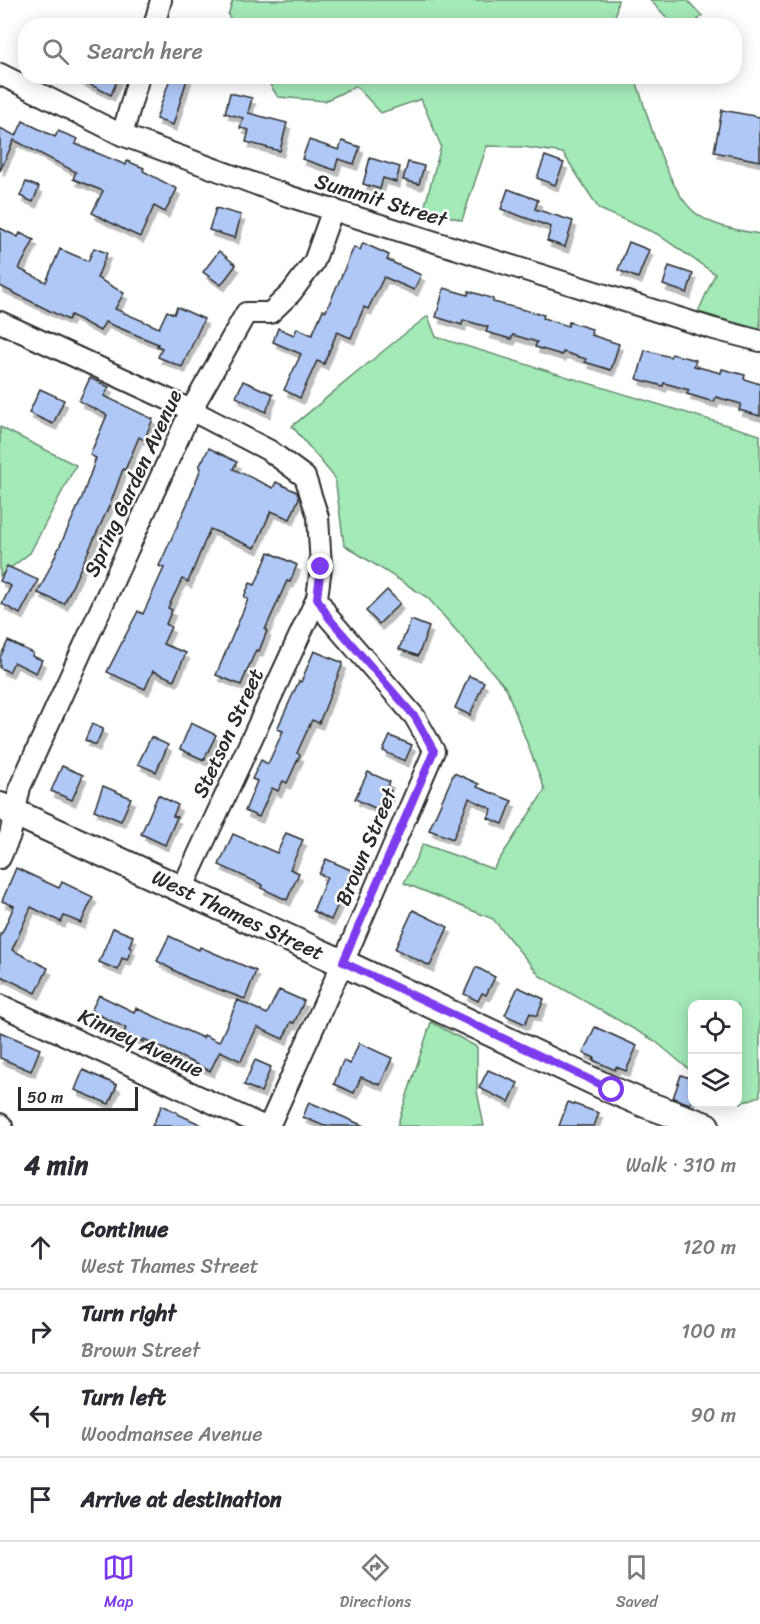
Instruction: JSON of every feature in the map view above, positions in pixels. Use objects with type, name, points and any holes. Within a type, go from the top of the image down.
[{"type":"main road","name":"West Thames Street","points":[[7,809],[343,962],[612,1090],[706,1126]]},
{"type":"street","points":[[156,18],[162,0]]},
{"type":"street","name":"Summit Street","points":[[0,74],[18,83]]},
{"type":"street","name":"Summit Street","points":[[20,84],[122,135],[288,196],[714,329],[760,341]]},
{"type":"street","points":[[122,135],[137,84]]},
{"type":"street","name":"Spring Garden Avenue","points":[[0,858],[10,835],[7,809],[20,787],[191,410],[246,313],[270,313],[291,293],[314,262],[333,209]]},
{"type":"street","name":"Stetson Street","points":[[0,322],[191,410],[270,451],[305,477],[318,517],[321,567],[317,598],[182,889]]},
{"type":"street","name":"Brown Street","points":[[269,1126],[434,751],[415,717],[329,618],[317,598]]},
{"type":"street","name":"Kinney Avenue","points":[[0,1005],[263,1126]]},
{"type":"green space","points":[[233,0],[618,0],[615,18],[230,18],[228,15]]},
{"type":"green space","points":[[650,0],[687,0],[702,16],[700,18],[667,18]]},
{"type":"green space","points":[[270,84],[637,84],[665,165],[691,209],[706,220],[760,234],[760,330],[698,312],[715,274],[657,234],[599,209],[563,153],[524,147],[487,146],[462,220],[424,209],[441,146],[421,99],[381,113],[356,86],[325,101],[278,97]]},
{"type":"green space","points":[[428,316],[436,337],[760,435],[760,1096],[742,1103],[742,1000],[688,1000],[688,1069],[655,1041],[540,976],[493,919],[404,883],[423,844],[493,869],[545,790],[506,688],[428,598],[344,545],[335,478],[292,426]]},
{"type":"green space","points":[[0,427],[76,465],[30,553],[0,576]]},
{"type":"green space","points":[[431,1022],[477,1047],[477,1091],[484,1126],[397,1126]]},
{"type":"building","points":[[89,84],[116,84],[111,95]]},
{"type":"building","points":[[168,84],[186,84],[173,125],[156,119]]},
{"type":"building","points":[[230,93],[252,98],[248,113],[287,123],[280,151],[246,142],[249,130],[240,128],[243,118],[225,113]]},
{"type":"building","points":[[722,110],[760,117],[760,161],[714,152]]},
{"type":"building","points":[[23,121],[55,137],[58,131],[78,139],[75,144],[126,165],[127,161],[144,168],[143,171],[177,189],[165,212],[154,206],[140,237],[125,230],[92,213],[103,191],[73,179],[76,172],[14,140],[0,171],[0,128],[16,136]]},
{"type":"building","points":[[309,140],[339,150],[342,141],[360,147],[354,164],[338,159],[335,170],[302,159]]},
{"type":"building","points":[[545,156],[564,163],[555,185],[537,178]]},
{"type":"building","points":[[370,158],[400,167],[396,182],[383,178],[380,189],[363,184]]},
{"type":"building","points":[[408,162],[424,166],[419,184],[403,180]]},
{"type":"building","points":[[26,182],[39,187],[33,202],[20,196]]},
{"type":"building","points":[[508,189],[538,200],[535,209],[573,221],[565,247],[547,241],[551,227],[501,209]]},
{"type":"building","points":[[216,208],[241,215],[235,238],[209,230]]},
{"type":"building","points":[[0,228],[18,237],[20,233],[34,240],[19,269],[46,282],[60,249],[88,261],[94,248],[107,253],[97,278],[124,293],[115,309],[159,328],[167,311],[174,314],[177,307],[204,319],[182,367],[158,357],[162,348],[157,346],[158,344],[105,322],[100,331],[71,315],[68,320],[0,286]]},
{"type":"building","points":[[629,242],[649,250],[638,278],[618,270]]},
{"type":"building","points":[[363,243],[389,255],[387,260],[421,275],[414,290],[384,277],[368,309],[364,307],[351,338],[337,332],[324,364],[317,361],[300,398],[284,390],[301,354],[273,342],[278,328],[294,335],[297,328],[312,335],[323,310],[326,311],[354,247],[360,250]]},
{"type":"building","points":[[219,251],[236,265],[221,285],[203,272]]},
{"type":"building","points":[[669,266],[693,274],[687,293],[663,285]]},
{"type":"building","points":[[444,288],[468,295],[469,291],[493,299],[493,302],[544,315],[543,318],[568,326],[569,322],[592,329],[591,335],[619,344],[611,370],[563,352],[562,355],[535,347],[537,342],[513,335],[511,339],[486,332],[488,327],[463,320],[462,325],[436,317]]},
{"type":"building","points":[[645,350],[670,357],[672,354],[696,360],[694,366],[721,373],[722,369],[745,375],[744,379],[760,384],[760,416],[739,410],[741,404],[716,397],[714,402],[687,394],[689,390],[637,379]]},
{"type":"building","points":[[90,378],[109,387],[104,396],[153,419],[144,440],[139,437],[125,470],[123,469],[111,502],[64,604],[38,593],[81,500],[96,458],[90,455],[107,415],[79,401]]},
{"type":"building","points":[[243,381],[273,394],[266,412],[236,397]]},
{"type":"building","points":[[40,389],[64,400],[53,424],[29,413]]},
{"type":"building","points":[[209,448],[237,462],[233,469],[273,488],[276,482],[297,492],[299,498],[290,519],[271,511],[255,548],[210,529],[188,582],[182,579],[168,608],[172,610],[166,624],[171,627],[163,644],[186,653],[174,680],[153,671],[145,689],[107,672],[138,611],[143,614],[164,568],[159,566]]},
{"type":"building","points":[[269,552],[297,565],[290,582],[287,581],[265,630],[267,631],[259,651],[256,650],[241,685],[216,675],[248,599],[244,597],[250,583],[255,585]]},
{"type":"building","points":[[7,566],[38,580],[20,614],[2,604],[11,586],[0,581]]},
{"type":"building","points":[[387,590],[400,603],[379,624],[366,611]]},
{"type":"building","points":[[411,620],[429,627],[418,656],[399,649]]},
{"type":"building","points":[[8,641],[42,660],[36,673],[14,662],[9,672],[0,668],[0,657]]},
{"type":"building","points":[[314,651],[343,663],[319,723],[312,720],[287,783],[283,781],[278,791],[272,788],[259,817],[245,811],[257,781],[252,779],[261,760],[268,764],[283,731],[277,729]]},
{"type":"building","points":[[469,676],[484,682],[470,715],[455,708]]},
{"type":"building","points":[[191,723],[216,735],[204,760],[180,749]]},
{"type":"building","points":[[92,724],[103,729],[96,745],[85,740]]},
{"type":"building","points":[[390,736],[412,745],[405,761],[383,751]]},
{"type":"building","points":[[151,737],[168,745],[156,772],[138,764]]},
{"type":"building","points":[[62,766],[83,775],[72,800],[51,791]]},
{"type":"building","points":[[368,772],[390,782],[386,789],[391,791],[386,803],[381,801],[377,809],[355,799]]},
{"type":"building","points":[[454,773],[479,784],[477,787],[512,801],[503,824],[488,818],[492,809],[469,798],[453,839],[429,830]]},
{"type":"building","points":[[103,786],[131,798],[121,821],[94,810]]},
{"type":"building","points":[[158,795],[178,805],[173,816],[177,817],[165,845],[141,834]]},
{"type":"building","points":[[286,833],[303,840],[290,869],[299,873],[287,900],[261,888],[263,885],[219,865],[233,834],[277,853]]},
{"type":"building","points":[[326,859],[353,871],[331,920],[313,911],[327,877],[319,874]]},
{"type":"building","points":[[16,868],[59,888],[62,882],[93,897],[81,923],[64,916],[61,922],[31,907],[12,950],[48,968],[36,993],[1,976],[0,978],[0,933],[14,906],[2,901]]},
{"type":"building","points":[[413,910],[448,927],[430,966],[395,949]]},
{"type":"building","points":[[113,928],[133,936],[129,947],[132,948],[127,960],[122,958],[118,970],[99,962]]},
{"type":"building","points":[[169,936],[256,971],[245,999],[188,978],[157,961]]},
{"type":"building","points":[[476,967],[495,977],[486,995],[482,993],[478,1001],[464,994]]},
{"type":"building","points":[[518,987],[544,999],[537,1016],[530,1013],[525,1024],[505,1015]]},
{"type":"building","points":[[279,990],[304,1001],[294,1023],[291,1022],[283,1039],[257,1027],[241,1061],[220,1051],[210,1071],[144,1039],[143,1042],[124,1033],[126,1028],[91,1011],[99,995],[134,1012],[136,1008],[203,1038],[204,1035],[219,1042],[238,1000],[267,1014]]},
{"type":"building","points":[[595,1027],[637,1046],[626,1071],[616,1067],[615,1070],[583,1053]]},
{"type":"building","points":[[0,1032],[40,1049],[31,1071],[0,1058]]},
{"type":"building","points":[[359,1043],[392,1058],[380,1085],[361,1077],[354,1093],[334,1084],[343,1061],[350,1064]]},
{"type":"building","points":[[255,1060],[271,1067],[261,1092],[244,1085]]},
{"type":"building","points":[[83,1070],[117,1085],[109,1104],[75,1090]]},
{"type":"building","points":[[488,1070],[518,1083],[509,1102],[479,1088]]},
{"type":"building","points":[[681,1075],[688,1077],[688,1103],[673,1098]]},
{"type":"building","points":[[309,1102],[364,1126],[324,1126],[303,1117]]},
{"type":"building","points":[[568,1102],[599,1113],[594,1126],[559,1126]]},
{"type":"building","points":[[162,1105],[178,1114],[204,1126],[152,1126]]},
{"type":"route","points":[[321,567],[317,598],[329,618],[415,717],[434,751],[343,962],[612,1090]]}]
